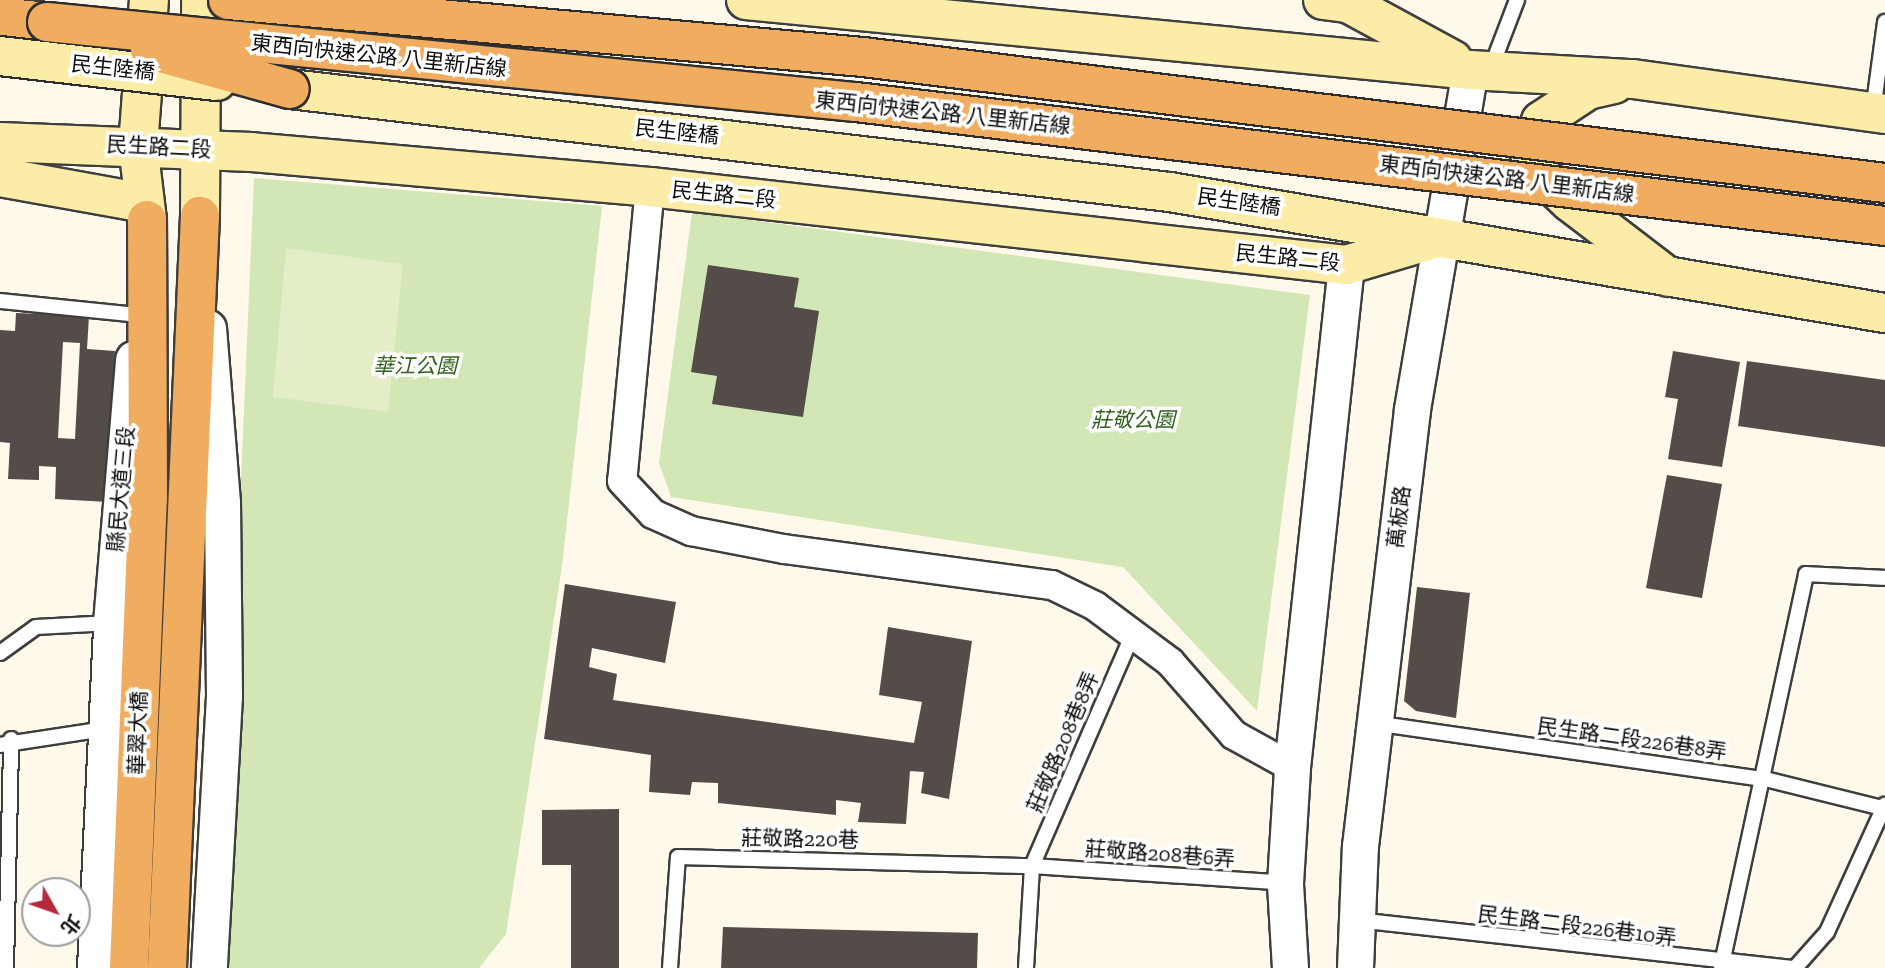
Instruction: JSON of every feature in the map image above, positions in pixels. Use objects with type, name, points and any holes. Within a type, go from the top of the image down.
[{"type":"highway","name":"東西向快速公路 八里新店線","points":[[210,5],[863,57],[1885,183]]},
{"type":"highway","name":"東西向快速公路 八里新店線","points":[[0,17],[856,103],[1885,226]]},
{"type":"highway","points":[[47,22],[290,89]]},
{"type":"highway","name":"華翠大橋","points":[[129,968],[148,498],[146,211]]},
{"type":"highway","name":"華翠大橋","points":[[167,968],[185,499],[200,216]]},
{"type":"main road","points":[[746,0],[1480,70],[1633,79],[1879,114]]},
{"type":"main road","points":[[1323,0],[1348,3],[1480,70]]},
{"type":"main road","points":[[200,216],[200,149],[210,5]]},
{"type":"main road","name":"縣民大道三段","points":[[146,211],[138,146],[149,6]]},
{"type":"main road","name":"民生陸橋","points":[[0,56],[802,146],[1352,219]]},
{"type":"main road","points":[[1633,79],[1588,90],[1563,104],[1541,121],[1530,153],[1539,173],[1570,202],[1675,282]]},
{"type":"main road","name":"民生路二段","points":[[0,142],[200,149],[650,187],[1346,265],[1442,236]]},
{"type":"main road","points":[[0,177],[146,211]]},
{"type":"main road","name":"民生路二段","points":[[1352,219],[1675,282],[1885,313]]},
{"type":"street","name":"萬板路","points":[[1354,968],[1374,723],[1412,409],[1442,236],[1480,70]]},
{"type":"street","points":[[650,187],[622,481],[653,514],[691,531],[784,549],[1052,585],[1133,634],[1170,662],[1234,735],[1292,767]]},
{"type":"street","name":"縣民大道三段","points":[[95,968],[110,623],[146,211]]},
{"type":"street","points":[[200,216],[222,503],[224,696],[208,968]]},
{"type":"street","points":[[1290,968],[1285,883],[1292,767],[1346,265]]},
{"type":"lane","points":[[1480,70],[1517,0]]},
{"type":"lane","points":[[1879,114],[1885,22]]},
{"type":"lane","points":[[0,301],[137,315]]},
{"type":"lane","points":[[1721,966],[1765,779],[1806,574],[1885,578]]},
{"type":"lane","points":[[2,649],[36,627],[110,623]]},
{"type":"lane","name":"莊敬路208巷8弄","points":[[1032,866],[1133,634]]},
{"type":"lane","name":"民生路二段226巷8弄","points":[[1374,723],[1765,779],[1884,806]]},
{"type":"lane","points":[[6,968],[5,742],[104,729]]},
{"type":"lane","points":[[1794,968],[1827,932],[1884,806]]},
{"type":"lane","name":"莊敬路220巷","points":[[670,968],[678,857],[1032,866]]},
{"type":"lane","points":[[1026,968],[1032,866]]},
{"type":"lane","name":"莊敬路208巷6弄","points":[[1032,866],[1285,883]]},
{"type":"lane","name":"民生路二段226巷10弄","points":[[1357,920],[1721,966],[1794,968]]},
{"type":"green space","name":"華江公園","points":[[254,178],[602,206],[562,566],[506,934],[479,968],[220,968]]},
{"type":"green space","name":"莊敬公園","points":[[692,212],[1310,295],[1257,711],[1123,567],[671,497],[659,463]]},
{"type":"green space","points":[[286,248],[403,264],[388,412],[273,397]]},
{"type":"building","points":[[708,265],[799,278],[794,307],[819,311],[803,417],[712,404],[717,376],[691,372]]},
{"type":"building","points":[[16,313],[89,316],[87,349],[115,351],[108,502],[55,499],[56,467],[39,466],[39,480],[8,479],[10,443],[0,442],[0,330],[15,331]],"holes":[[[63,342],[80,343],[75,439],[58,438]]]},
{"type":"building","points":[[1673,351],[1740,362],[1722,467],[1668,459],[1678,399],[1665,397]]},
{"type":"building","points":[[1747,361],[1885,380],[1885,447],[1738,426]]},
{"type":"building","points":[[1667,475],[1722,484],[1702,598],[1646,588]]},
{"type":"building","points":[[565,584],[676,602],[665,663],[592,648],[589,667],[617,674],[613,700],[914,743],[922,702],[879,695],[888,627],[972,641],[949,799],[921,793],[924,772],[910,771],[906,824],[858,822],[861,803],[836,800],[836,815],[718,803],[718,783],[692,782],[690,795],[649,792],[651,755],[544,739]]},
{"type":"building","points":[[1417,587],[1470,593],[1456,718],[1416,711],[1404,701]]},
{"type":"building","points":[[619,809],[619,968],[571,968],[571,865],[542,865],[542,810]]},
{"type":"building","points":[[723,927],[978,933],[977,968],[721,968]]}]
